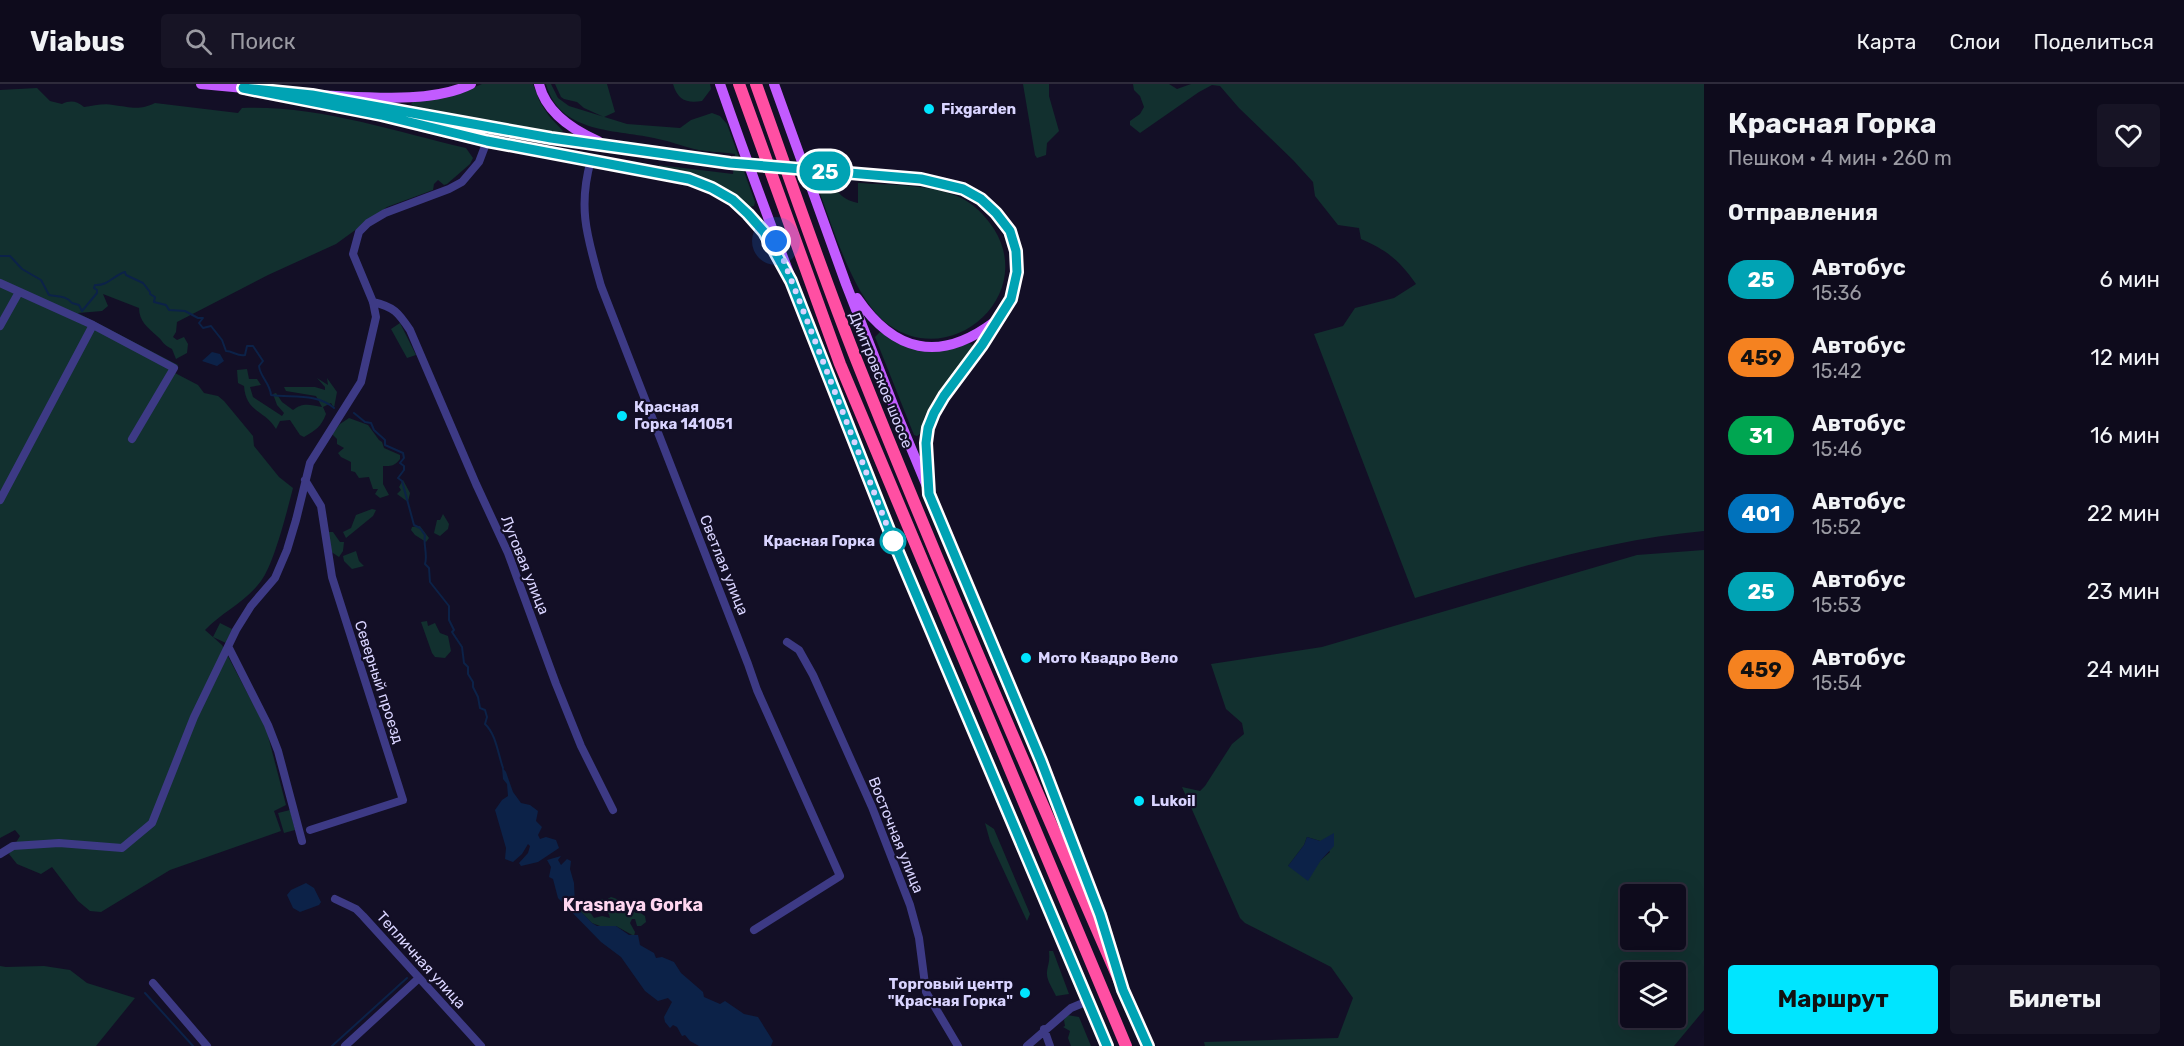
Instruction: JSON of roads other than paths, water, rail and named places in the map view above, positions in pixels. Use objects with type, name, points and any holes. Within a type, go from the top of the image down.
[{"type":"highway","name":"Дмитровское шоссе","points":[[739,84],[840,364],[1126,1046]]},
{"type":"highway","name":"Дмитровское шоссе","points":[[756,84],[815,249],[901,469],[1031,780],[1148,1046]]},
{"type":"main road","points":[[201,84],[312,95],[551,138],[730,163],[921,179],[963,189],[981,199],[1010,231],[1016,251],[1017,272],[1011,299],[1001,318],[944,396],[928,428],[926,443],[929,494]]},
{"type":"main road","points":[[312,95],[410,97],[450,92],[471,84]]},
{"type":"main road","points":[[539,84],[546,101],[556,114],[585,135],[612,147]]},
{"type":"main road","points":[[720,84],[791,281],[893,540],[1107,1046]]},
{"type":"main road","points":[[774,84],[846,284],[929,494],[1041,761],[1100,915],[1123,990]]},
{"type":"main road","points":[[243,88],[381,115],[487,141],[689,179],[733,200],[748,214],[764,232],[791,281]]},
{"type":"main road","points":[[846,284],[868,315],[881,328],[900,340],[915,345],[935,347],[954,344],[978,334],[1001,318]]},
{"type":"street","points":[[0,854],[13,846],[59,843],[122,848],[153,823],[194,717],[236,630],[251,606],[275,578],[293,530],[309,466],[361,382],[376,317],[373,302],[353,254],[359,232],[368,223],[385,213],[462,182],[479,162],[487,141]]},
{"type":"street","name":"Светлая улица","points":[[591,160],[585,179],[583,204],[586,235],[601,286],[748,663],[756,690],[840,876],[754,930]]},
{"type":"street","points":[[0,283],[93,325],[174,368],[132,439]]},
{"type":"street","points":[[0,326],[19,292]]},
{"type":"street","name":"Луговая улица","points":[[373,302],[390,306],[410,330],[508,553],[581,746],[613,810]]},
{"type":"street","points":[[0,500],[93,325]]},
{"type":"street","name":"Северный проезд","points":[[305,480],[321,506],[332,577],[403,800],[310,830]]},
{"type":"street","name":"Восточная улица","points":[[787,642],[799,650],[813,675],[872,807],[910,905],[919,938],[926,992],[958,1046]]},
{"type":"street","points":[[229,648],[268,724],[278,751],[302,841]]},
{"type":"street","name":"Тепличная улица","points":[[335,899],[356,909],[363,916],[481,1046]]},
{"type":"street","points":[[345,1046],[419,978]]},
{"type":"street","points":[[153,982],[207,1046]]},
{"type":"street","points":[[1027,1046],[1071,1008],[1088,1001]]},
{"type":"street","points":[[1044,1029],[1050,1046]]},
{"type":"water","points":[[212,352],[220,354],[224,361],[217,366],[202,361]]},
{"type":"water","points":[[502,767],[513,792],[521,803],[530,805],[538,811],[536,821],[542,827],[538,835],[540,839],[546,837],[556,840],[559,848],[538,862],[521,866],[519,863],[528,853],[530,846],[528,844],[513,862],[505,859],[506,848],[495,810],[508,796]]},
{"type":"water","points":[[1334,833],[1334,846],[1321,860],[1308,881],[1288,866],[1304,845],[1307,837],[1320,841]]},
{"type":"water","points":[[561,856],[558,860],[561,865],[567,859],[571,861],[575,906],[592,923],[597,926],[616,926],[629,935],[638,935],[640,945],[654,953],[656,958],[662,957],[674,962],[681,973],[703,992],[704,997],[720,1004],[725,1001],[744,1014],[758,1017],[773,1041],[771,1046],[699,1046],[685,1035],[682,1036],[677,1027],[673,1025],[670,1028],[664,1017],[672,1002],[668,998],[658,1001],[645,991],[621,957],[601,942],[558,898],[553,879],[549,877],[551,867],[547,860]]},
{"type":"water","points":[[306,883],[314,888],[321,902],[319,905],[300,912],[293,908],[287,895],[291,890]]},
{"type":"waterway","points":[[0,256],[10,256],[22,269],[41,280],[49,295],[67,299],[79,305],[82,311],[97,293],[95,285],[104,284],[125,272],[126,275],[143,283],[150,294],[155,297],[154,302],[166,305],[169,310],[185,311],[198,318],[203,318],[199,323],[203,328],[211,326],[222,340],[226,351],[245,355],[247,346],[253,346],[263,361],[259,366],[271,395],[312,398],[334,408]]},
{"type":"waterway","points":[[354,413],[365,422],[371,423],[374,430],[385,440],[385,445],[403,453],[404,458],[400,463],[404,466],[404,470],[398,478],[402,481],[414,525],[420,528],[425,535],[425,564],[429,568],[430,582],[449,606],[449,620],[454,630],[452,632],[462,647],[464,663],[468,667],[468,674],[473,682],[480,708],[485,710],[487,717],[485,724],[494,739],[503,768]]},
{"type":"waterway","points":[[332,1046],[407,978]]},
{"type":"waterway","points":[[145,993],[193,1046]]},
{"type":"place","name":"Fixgarden","points":[[929,109]]},
{"type":"place","name":"Красная Горка 141051","points":[[622,416]]},
{"type":"place","name":"Красная Горка","points":[[893,541]]},
{"type":"place","name":"Мото Квадро Вело","points":[[1026,658]]},
{"type":"place","name":"Lukoil","points":[[1139,801]]},
{"type":"place","name":"Торговый центр \"Красная Горка\"","points":[[1025,993]]},
{"type":"district","name":"Krasnaya Gorka","points":[[633,905]]}]
